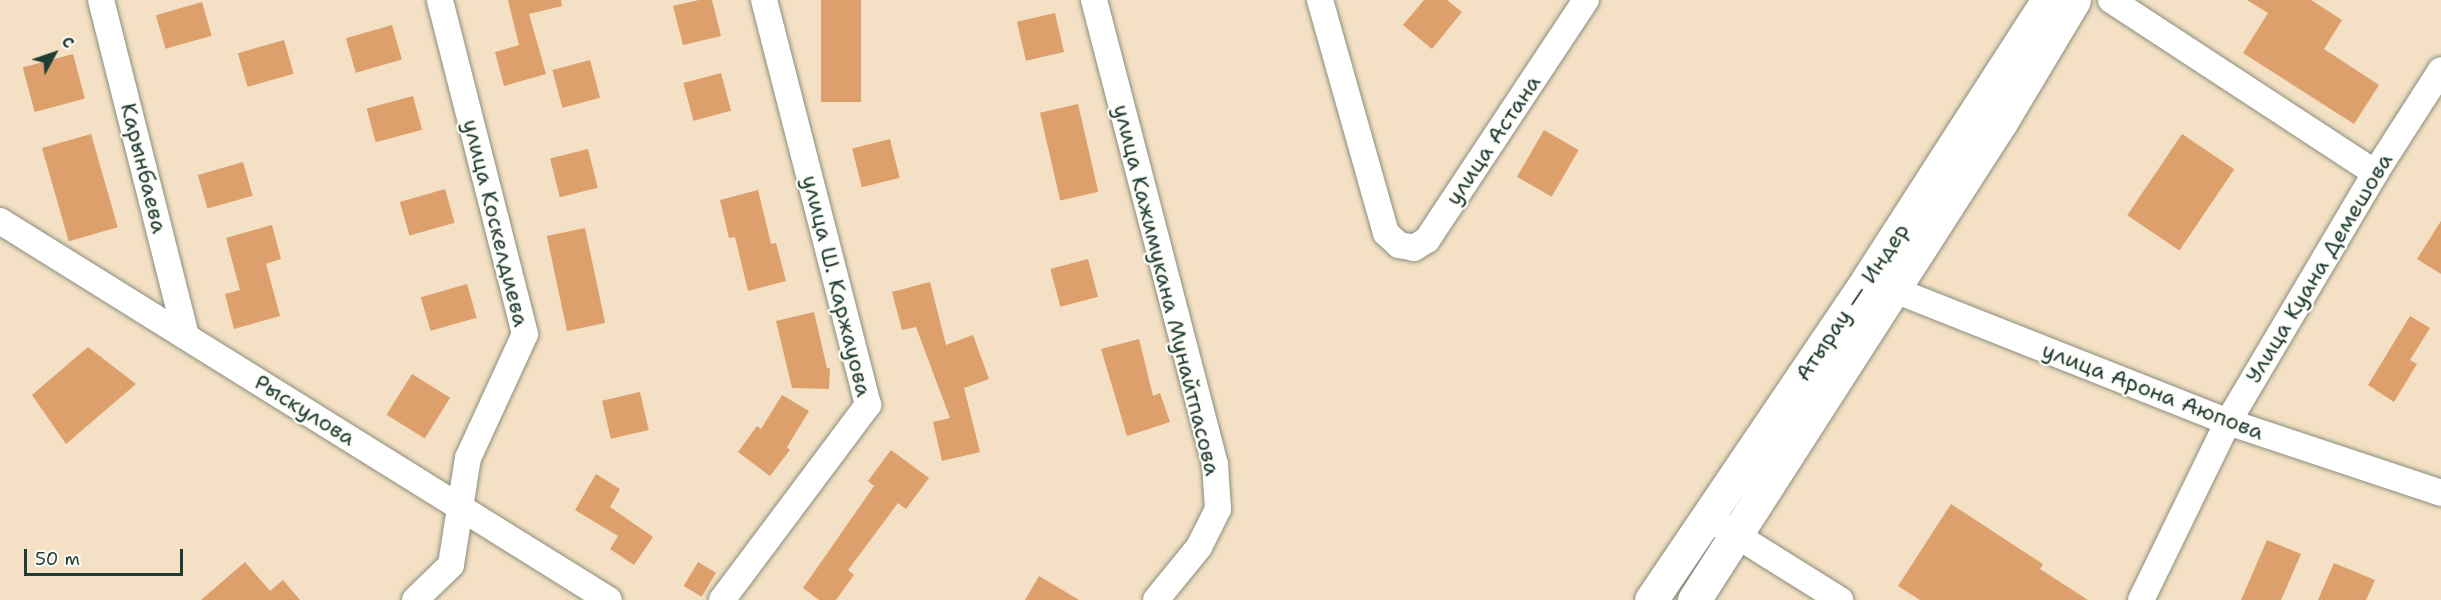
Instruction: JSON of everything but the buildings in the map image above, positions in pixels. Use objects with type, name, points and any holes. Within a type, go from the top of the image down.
[{"type":"main road","name":"Атырау — Индер","points":[[1695,600],[1737,536],[2048,0]]},
{"type":"main road","name":"Атырау — Индер","points":[[1651,600],[1707,517],[1881,285],[2039,62],[2074,0]]},
{"type":"street","name":"Карынбаева","points":[[101,0],[186,336]]},
{"type":"street","name":"улица Коскелдиева","points":[[415,600],[451,565],[468,458],[525,334],[440,0]]},
{"type":"street","name":"улица Ш. Каржауова","points":[[722,600],[868,405],[764,0]]},
{"type":"street","name":"улица Кажимукана Мунайтпасова","points":[[1094,0],[1215,464],[1218,509],[1199,547],[1156,600]]},
{"type":"street","name":"улица Астана","points":[[1320,0],[1386,233],[1399,245],[1414,248],[1427,240],[1586,0]]},
{"type":"street","points":[[2111,0],[2375,173]]},
{"type":"street","name":"Улица Куана Демешова","points":[[2141,600],[2229,422],[2375,173],[2441,70]]},
{"type":"street","name":"Рыскулова","points":[[0,221],[609,600]]},
{"type":"street","name":"улица Арона Аюпова","points":[[1881,285],[2229,422],[2441,494]]},
{"type":"street","points":[[1707,517],[1840,600]]}]
